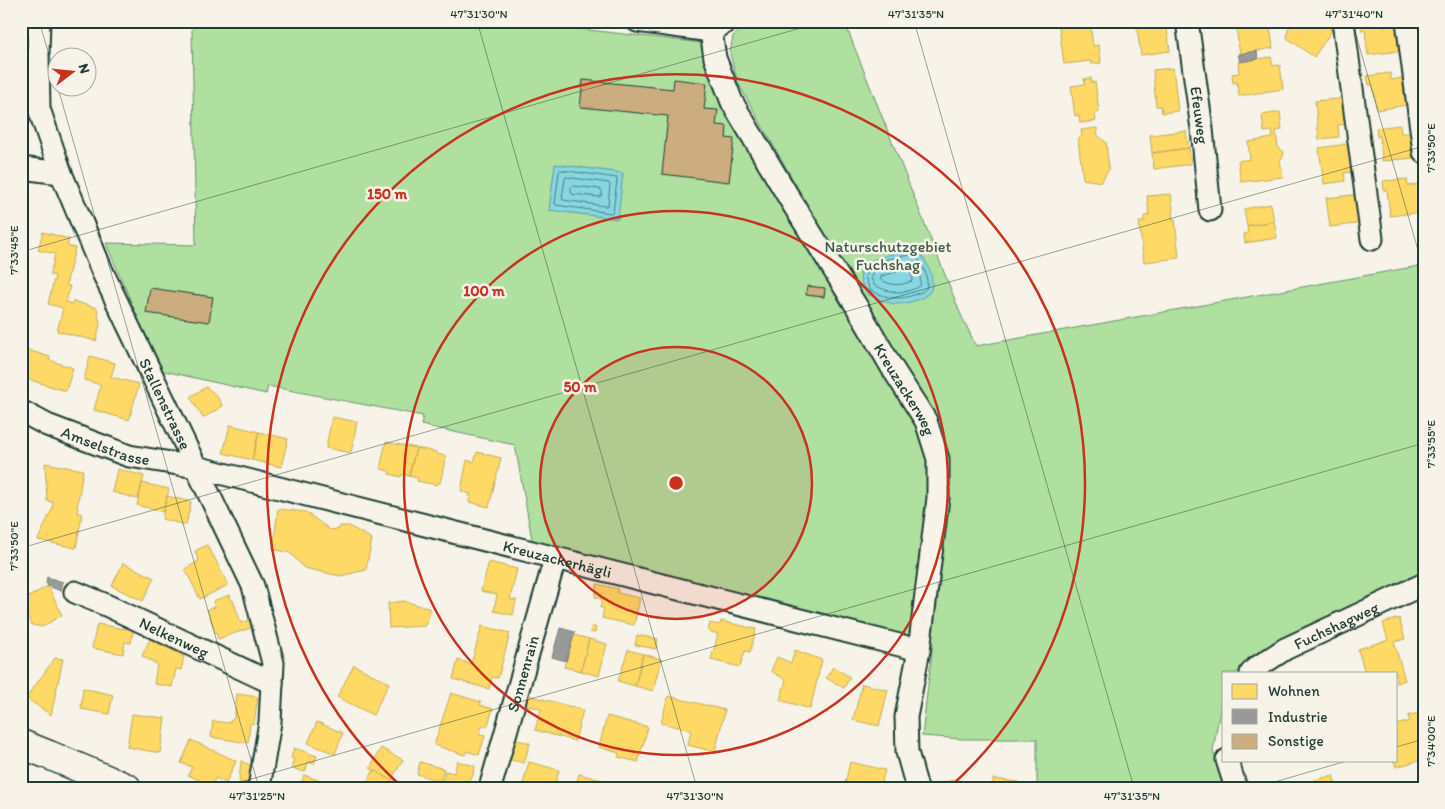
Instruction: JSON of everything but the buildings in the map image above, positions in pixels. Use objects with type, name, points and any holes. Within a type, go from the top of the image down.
[{"type":"main road","points":[[21,744],[127,788]]},
{"type":"street","name":"Stallenstrasse","points":[[39,21],[39,109],[61,173],[103,273],[253,586],[273,663],[270,722],[259,788]]},
{"type":"street","points":[[637,21],[720,26]]},
{"type":"street","name":"Efeuweg","points":[[1187,21],[1202,129],[1210,210]]},
{"type":"street","points":[[1343,21],[1372,239]]},
{"type":"street","points":[[1407,21],[1424,152]]},
{"type":"street","name":"Kreuzackerweg","points":[[720,26],[716,58],[732,102],[926,421],[938,459],[938,498],[919,650],[906,717],[907,752],[917,788]]},
{"type":"street","points":[[21,168],[61,173]]},
{"type":"street","name":"Amselstrasse","points":[[21,411],[47,425],[129,456],[196,467]]},
{"type":"street","name":"Kreuzackerhägli","points":[[196,467],[919,650]]},
{"type":"street","name":"Sonnenrain","points":[[490,788],[555,559]]},
{"type":"street","name":"Fuchshagweg","points":[[1252,672],[1285,648],[1424,584]]},
{"type":"street","name":"Nelkenweg","points":[[75,592],[272,683]]},
{"type":"street","points":[[1228,762],[1236,788]]},
{"type":"green space","name":"Naturschutzgebiet Fuchshag","points":[[197,21],[509,21],[703,43],[837,292],[897,395],[910,381],[738,83],[730,54],[733,36],[747,25],[791,21],[844,21],[961,315],[976,346],[1424,265],[1424,572],[1258,652],[1238,672],[1222,672],[1222,698],[1213,751],[1224,788],[1037,788],[1037,739],[963,739],[922,736],[933,643],[533,545],[515,445],[421,425],[423,416],[268,386],[266,394],[160,370],[106,243],[196,245],[192,30]]},
{"type":"water","points":[[555,164],[623,173],[618,219],[549,210]]},
{"type":"water","points":[[902,251],[915,251],[924,259],[932,279],[929,293],[913,301],[896,304],[867,294],[860,274],[863,268],[875,259]]}]
